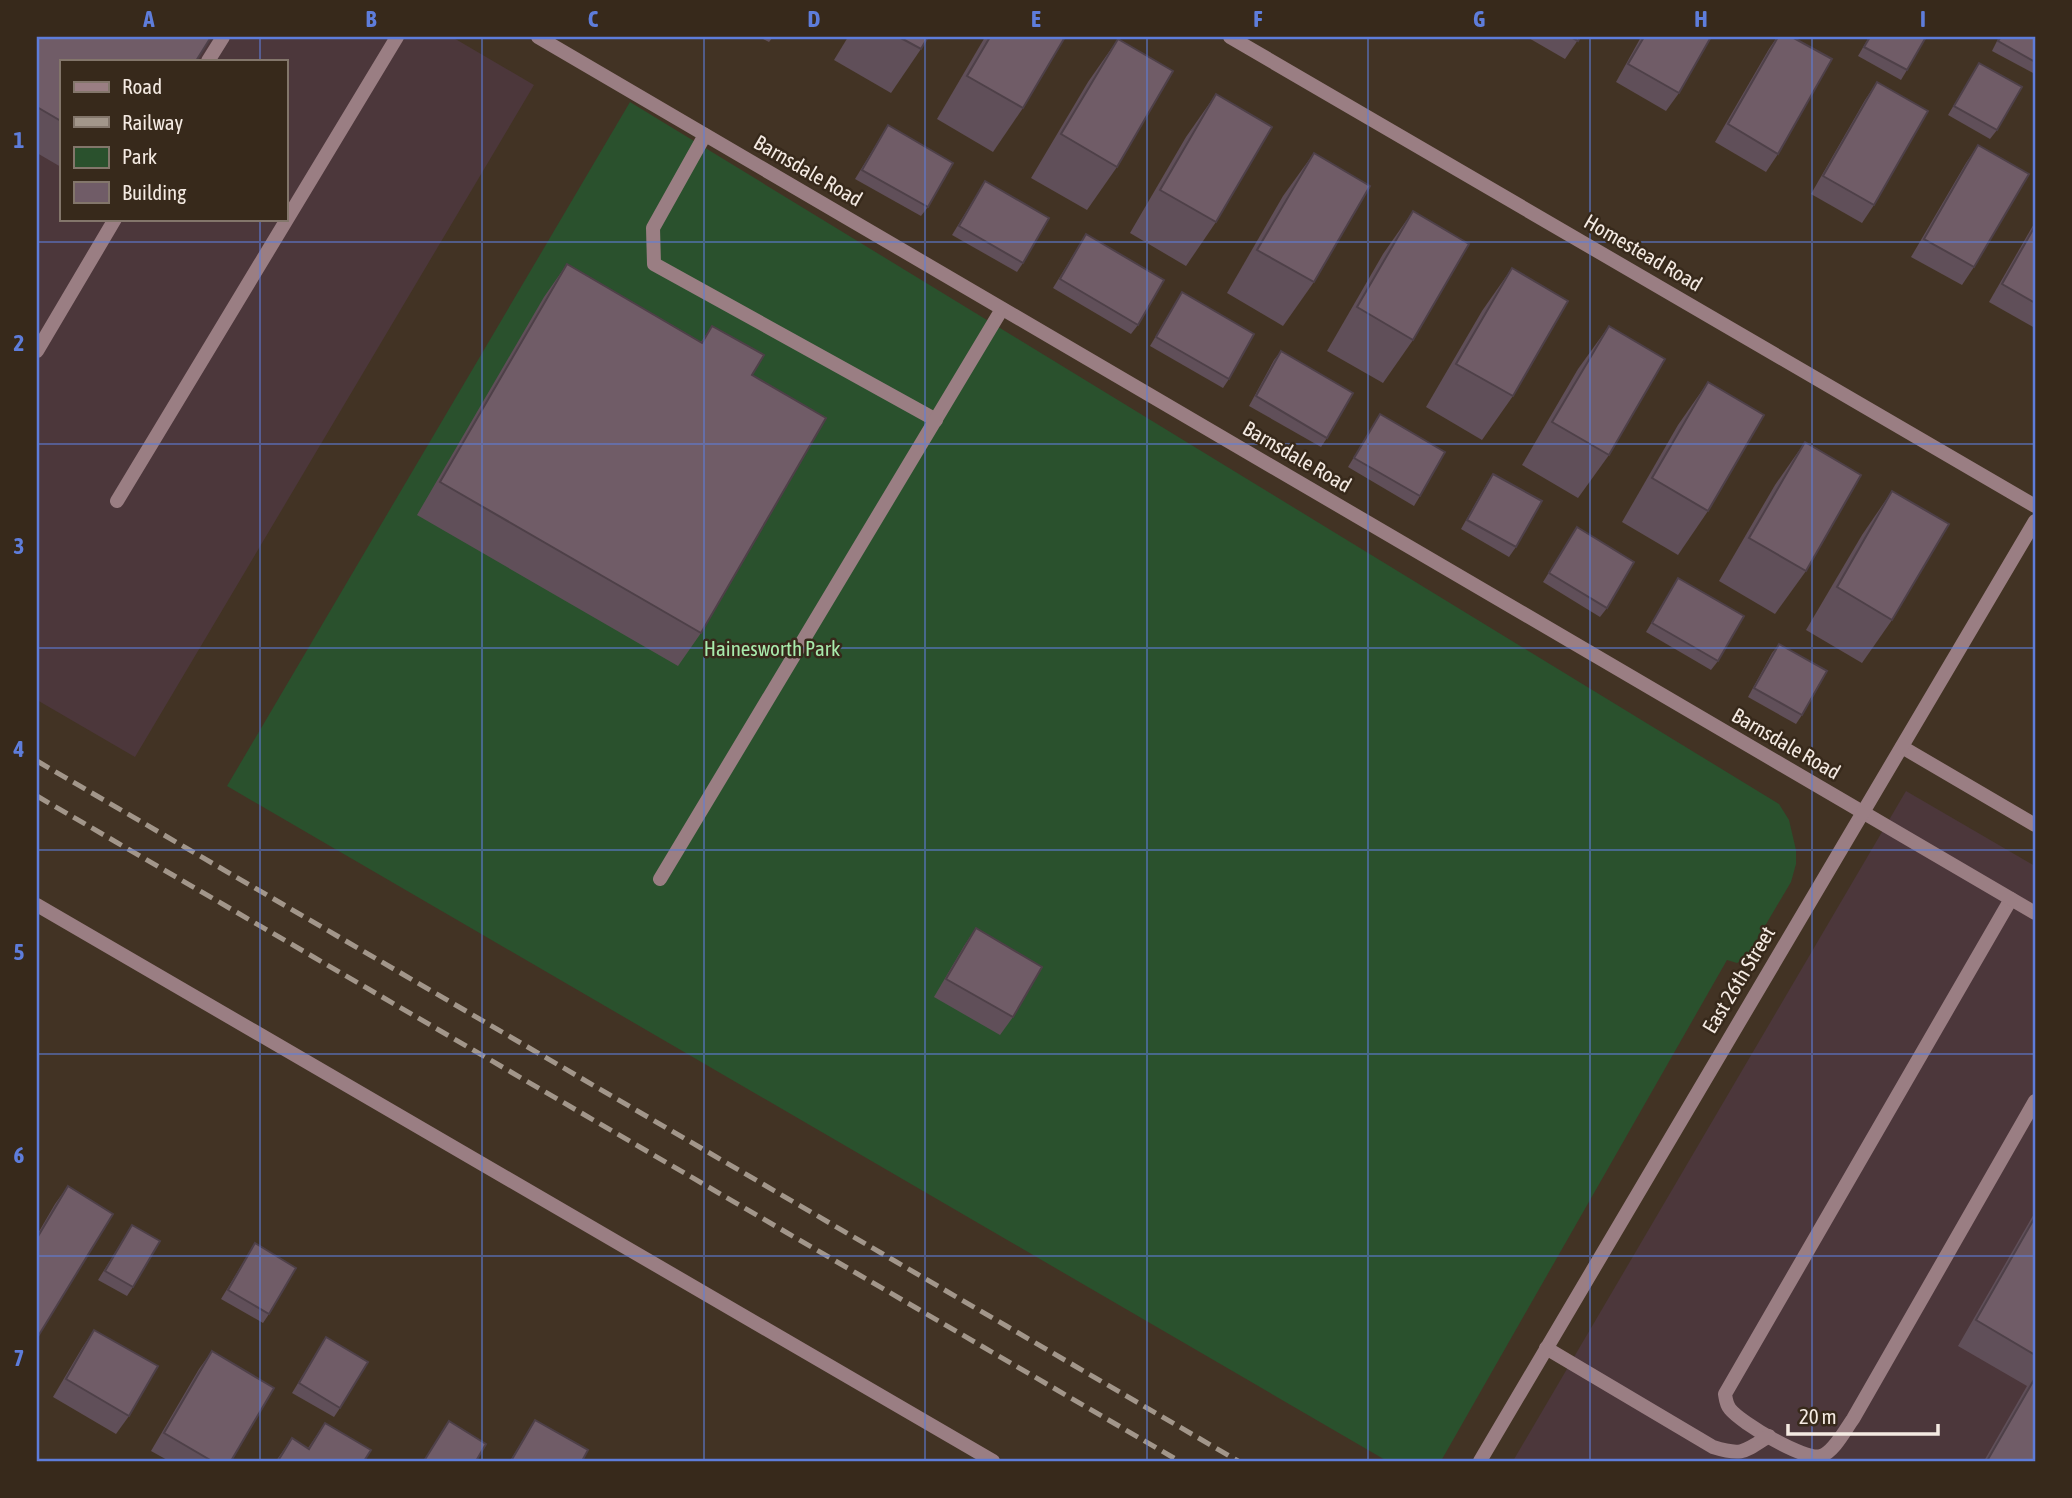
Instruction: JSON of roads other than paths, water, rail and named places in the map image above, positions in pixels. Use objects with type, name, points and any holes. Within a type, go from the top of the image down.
[{"type":"street","points":[[209,60],[223,37]]},
{"type":"street","points":[[287,220],[397,37]]},
{"type":"street","name":"Barnsdale Road","points":[[538,37],[2035,913]]},
{"type":"street","name":"Homestead Road","points":[[1230,37],[2035,506]]},
{"type":"street","points":[[705,135],[653,228],[654,264],[936,420]]},
{"type":"street","points":[[37,351],[114,220]]},
{"type":"street","points":[[117,502],[287,220]]},
{"type":"street","points":[[660,879],[1002,309]]},
{"type":"street","name":"East 26th Street","points":[[1480,1461],[2035,521]]},
{"type":"street","points":[[1902,747],[2035,825]]},
{"type":"street","points":[[2011,899],[1725,1394],[1727,1406],[1740,1419],[1802,1454],[1817,1458],[1826,1454],[1853,1419],[2035,1101]]},
{"type":"street","points":[[37,905],[993,1461]]},
{"type":"street","points":[[1546,1348],[1713,1447],[1735,1454],[1749,1449],[1769,1436]]},
{"type":"railway","points":[[37,761],[1238,1461]]},
{"type":"railway","points":[[37,796],[1179,1461]]},
{"type":"park label","name":"Hainesworth Park","points":[[772,649]]}]
